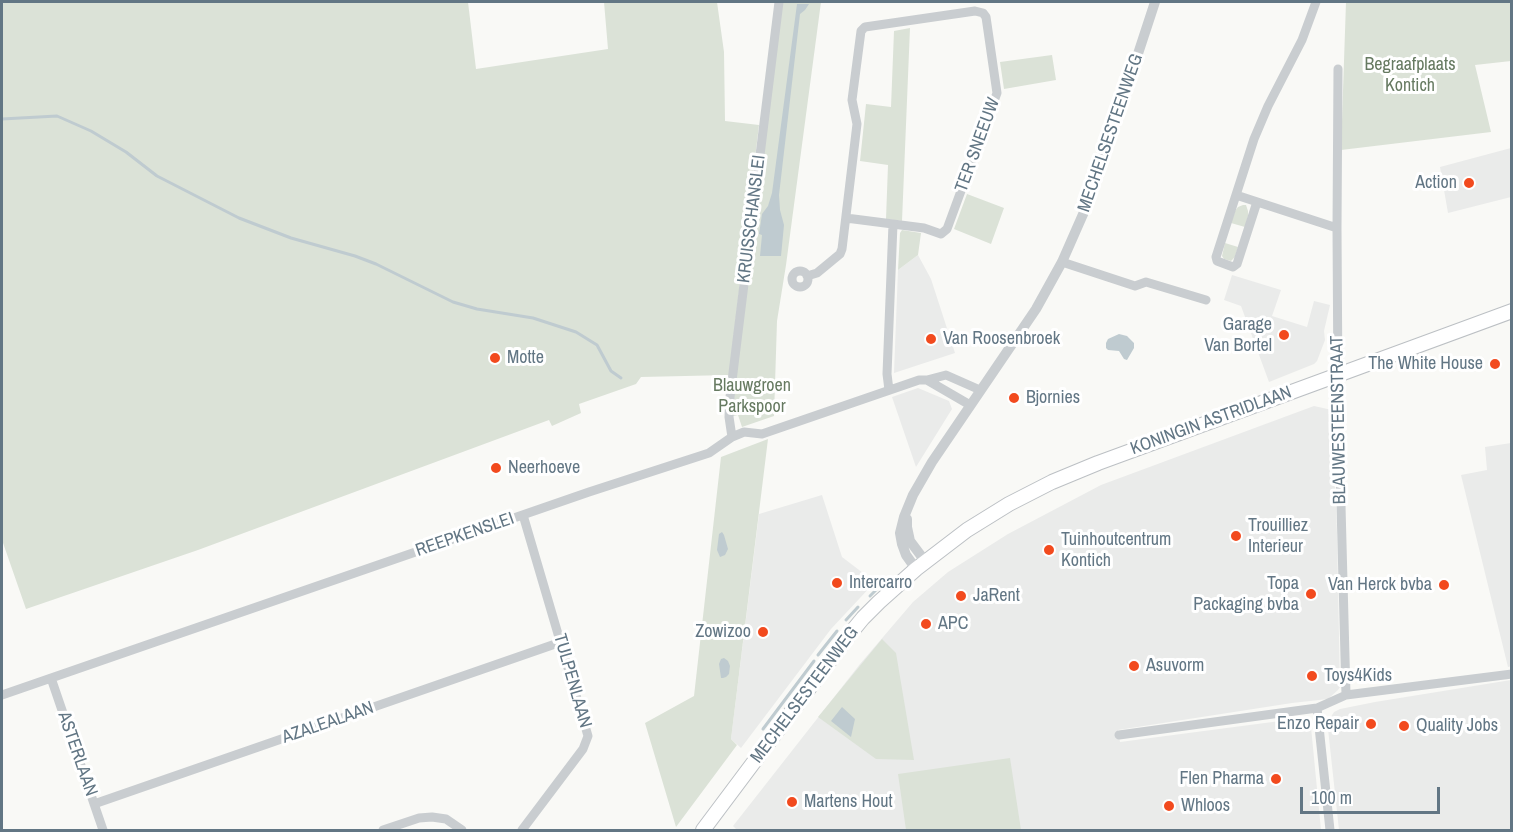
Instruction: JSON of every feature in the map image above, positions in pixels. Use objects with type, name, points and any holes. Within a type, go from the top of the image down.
[{"type":"main road","name":"KONINGIN ASTRIDLAAN","points":[[921,565],[967,530],[1009,504],[1052,482],[1512,311]]},
{"type":"main road","name":"MECHELSESTEENWEG","points":[[703,831],[849,635],[879,602],[921,565]]},
{"type":"street","name":"KRUISSCHANSLEI","points":[[732,437],[729,417],[730,397],[779,2]]},
{"type":"street","name":"MECHELSESTEENWEG","points":[[921,565],[906,555],[902,544],[900,533],[907,508],[932,462],[1036,309],[1062,262],[1088,203],[1155,2]]},
{"type":"street","points":[[1257,202],[1237,264],[1233,267],[1217,261],[1216,257],[1258,131],[1302,40],[1316,2]]},
{"type":"street","name":"TER SNEEUW","points":[[975,11],[983,12],[986,17],[997,95],[947,230],[941,234],[924,228],[846,218],[857,124],[852,100],[861,31],[866,27],[975,11]]},
{"type":"street","name":"BLAUWESTEENSTRAAT","points":[[1338,69],[1338,374],[1346,695]]},
{"type":"street","points":[[1236,195],[1337,228]]},
{"type":"street","points":[[807,276],[817,273],[841,252],[846,218]]},
{"type":"street","points":[[890,390],[887,374],[893,224]]},
{"type":"street","points":[[1062,262],[1135,286],[1146,282],[1206,300]]},
{"type":"street","name":"REEPKENSLEI","points":[[2,695],[709,453],[732,437],[744,432],[762,434],[920,380],[946,375],[980,390]]},
{"type":"street","points":[[927,380],[970,405]]},
{"type":"street","name":"TULPENLAAN","points":[[522,831],[587,741],[587,732],[523,515]]},
{"type":"street","name":"AZALEALAAN","points":[[94,804],[561,642]]},
{"type":"street","points":[[1119,735],[1317,708],[1346,695],[1512,674]]},
{"type":"street","name":"ASTERLAAN","points":[[51,678],[103,831]]},
{"type":"street","points":[[1317,708],[1330,831]]},
{"type":"street","points":[[383,831],[419,818],[432,817],[446,819],[462,831]]},
{"type":"shaded area","points":[[797,4],[809,4],[800,14],[779,195],[784,225],[781,256],[760,256],[762,235],[759,234],[762,214],[768,206],[772,193]]},
{"type":"shaded area","name":"Action","points":[[1511,148],[1511,197],[1448,213],[1440,167]]},
{"type":"shaded area","points":[[918,255],[931,279],[955,353],[894,373],[898,270]]},
{"type":"shaded area","points":[[1232,275],[1281,290],[1272,316],[1307,327],[1314,301],[1330,305],[1324,331],[1325,340],[1314,364],[1269,382],[1241,306],[1224,300]]},
{"type":"shaded area","points":[[1119,334],[1127,336],[1134,343],[1134,348],[1127,360],[1119,351],[1106,348],[1108,339]]},
{"type":"shaded area","points":[[918,388],[949,401],[952,409],[916,467],[892,397]]},
{"type":"shaded area","points":[[1314,406],[1332,410],[1340,687],[1328,699],[1118,730],[1120,742],[1306,719],[1311,727],[1321,830],[737,830],[733,826],[860,664],[913,602],[948,572],[1008,534],[1101,485]]},
{"type":"shaded area","points":[[1511,443],[1512,666],[1508,667],[1461,475],[1487,470],[1485,447]]},
{"type":"shaded area","points":[[822,495],[842,557],[874,583],[831,629],[741,748],[731,739],[759,514]]},
{"type":"shaded area","points":[[722,532],[728,549],[725,555],[720,557],[717,550],[719,534]]},
{"type":"shaded area","points":[[724,658],[730,666],[729,674],[721,678],[719,664]]},
{"type":"shaded area","points":[[1511,680],[1511,830],[1339,830],[1328,729],[1329,720],[1334,712],[1375,702]]},
{"type":"shaded area","points":[[842,707],[855,719],[851,737],[831,721]]},
{"type":"green space","points":[[2,2],[468,2],[476,69],[608,49],[604,2],[717,2],[724,52],[725,121],[759,125],[729,375],[641,377],[636,384],[579,404],[581,413],[552,426],[549,420],[198,550],[26,609],[2,540]]},
{"type":"green space","name":"Blauwgroen Parkspoor","points":[[780,2],[821,2],[777,321],[774,416],[742,427],[738,415],[729,417]]},
{"type":"green space","name":"Begraafplaats Kontich","points":[[1346,2],[1511,2],[1511,61],[1475,65],[1491,132],[1341,150]]},
{"type":"green space","points":[[910,28],[902,221],[886,219],[888,165],[860,161],[866,104],[891,107],[894,31]]},
{"type":"green space","points":[[1052,55],[1056,80],[1004,89],[1000,62]]},
{"type":"green space","points":[[967,194],[1004,208],[991,244],[954,229]]},
{"type":"green space","points":[[1246,205],[1248,211],[1245,227],[1231,223],[1235,211]]},
{"type":"green space","points":[[902,230],[921,233],[918,255],[898,270],[900,233]]},
{"type":"green space","points":[[1225,243],[1238,247],[1231,261],[1222,256]]},
{"type":"green space","name":"Blauwgroen Parkspoor","points":[[768,439],[731,739],[737,745],[676,827],[645,723],[694,696],[721,457]]},
{"type":"green space","points":[[882,639],[896,653],[914,760],[876,759],[818,717]]},
{"type":"green space","points":[[1010,758],[1021,830],[906,830],[898,774]]},
{"type":"waterway","points":[[2,119],[57,116],[91,131],[126,152],[157,176],[239,218],[291,238],[376,264],[453,302],[477,309],[533,318],[576,332],[597,345],[611,371],[621,378]]},
{"type":"waterway","points":[[870,596],[885,581]]},
{"type":"waterway","points":[[846,620],[858,607]]},
{"type":"waterway","points":[[818,655],[837,631]]},
{"type":"waterway","points":[[763,729],[814,661]]},
{"type":"place","name":"Action","points":[[1469,183]]},
{"type":"place","name":"Garage Van Bortel","points":[[1284,335]]},
{"type":"place","name":"Van Roosenbroek","points":[[931,339]]},
{"type":"place","name":"Motte","points":[[495,358]]},
{"type":"place","name":"The White House","points":[[1495,364]]},
{"type":"place","name":"Bjornies","points":[[1014,398]]},
{"type":"place","name":"Neerhoeve","points":[[496,468]]},
{"type":"place","name":"Trouilliez Interieur","points":[[1236,536]]},
{"type":"place","name":"Tuinhoutcentrum Kontich","points":[[1049,550]]},
{"type":"place","name":"Intercarro","points":[[837,583]]},
{"type":"place","name":"Van Herck bvba","points":[[1444,585]]},
{"type":"place","name":"Topa Packaging bvba","points":[[1311,594]]},
{"type":"place","name":"JaRent","points":[[961,596]]},
{"type":"place","name":"APC","points":[[926,624]]},
{"type":"place","name":"Zowizoo","points":[[763,632]]},
{"type":"place","name":"Asuvorm","points":[[1134,666]]},
{"type":"place","name":"Toys4Kids","points":[[1312,676]]},
{"type":"place","name":"Enzo Repair","points":[[1371,724]]},
{"type":"place","name":"Quality Jobs","points":[[1404,726]]},
{"type":"place","name":"Flen Pharma","points":[[1276,779]]},
{"type":"place","name":"Martens Hout","points":[[792,802]]},
{"type":"place","name":"Whloos","points":[[1169,806]]}]
